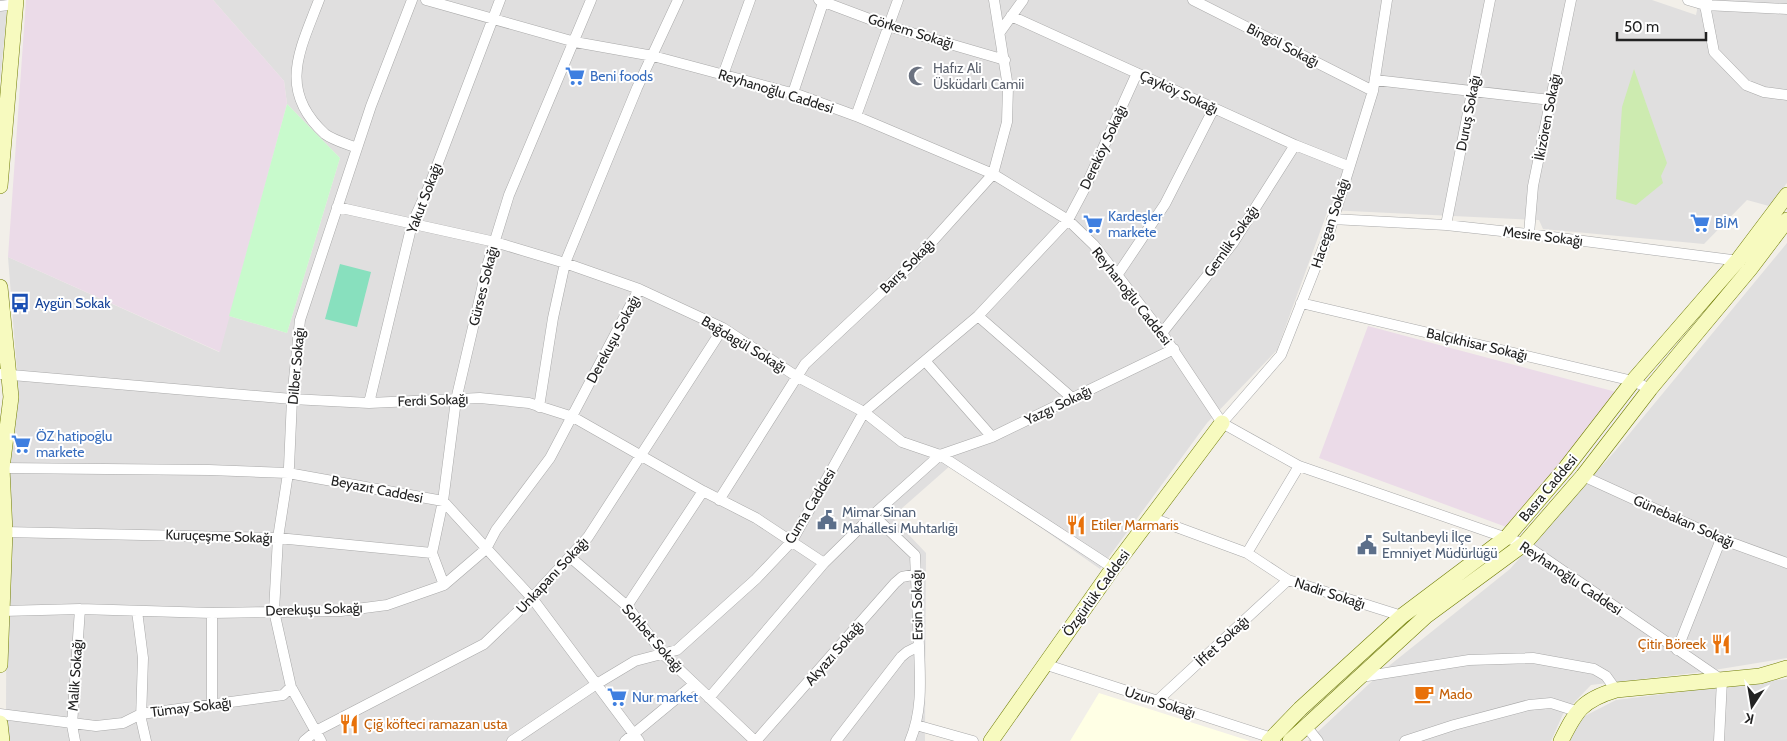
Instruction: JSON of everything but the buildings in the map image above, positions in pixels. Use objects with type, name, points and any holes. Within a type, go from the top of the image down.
[{"type":"main road","points":[[0,186],[16,2]]},
{"type":"main road","name":"Basra Caddesi","points":[[1290,741],[1426,616],[1524,544],[1583,476],[1650,389],[1744,264],[1787,195]]},
{"type":"main road","name":"Basra Caddesi","points":[[1272,740],[1300,709],[1402,616],[1507,537],[1565,469],[1633,380],[1787,220]]},
{"type":"main road","points":[[0,287],[5,374],[11,397],[2,468],[5,532],[2,556],[4,611],[0,665]]},
{"type":"main road","name":"Özgürlük Caddesi","points":[[991,741],[1113,568],[1222,423]]},
{"type":"main road","points":[[1561,741],[1576,711],[1598,695],[1616,690],[1760,676],[1787,668]]},
{"type":"main road","points":[[0,723],[2,741]]},
{"type":"street","points":[[319,0],[297,57],[295,82],[307,111],[326,135],[357,148]]},
{"type":"street","name":"Dilber Sokağı","points":[[321,741],[291,687],[274,611],[278,538],[288,473],[292,399],[300,320],[357,148],[412,0]]},
{"type":"street","name":"Reyhanoğlu Caddesi","points":[[426,0],[574,42],[653,56],[793,93],[856,116],[992,174],[1068,220],[1094,245],[1174,349],[1222,423],[1300,466],[1524,544],[1722,680]]},
{"type":"street","name":"Yakut Sokağı","points":[[369,403],[412,224],[430,184],[500,0]]},
{"type":"street","name":"Gürses Sokağı","points":[[432,553],[443,501],[456,400],[494,242],[509,196],[591,0]]},
{"type":"street","points":[[539,407],[553,318],[565,263],[637,88],[678,0]]},
{"type":"street","points":[[723,75],[750,0]]},
{"type":"street","points":[[856,116],[898,0]]},
{"type":"street","name":"Barış Sokağı","points":[[719,500],[805,364],[912,264],[992,174],[1007,122],[1008,87],[994,0]]},
{"type":"street","points":[[1000,32],[1023,0]]},
{"type":"street","name":"Bingöl Sokağı","points":[[1192,0],[1373,91]]},
{"type":"street","name":"Duruş Sokağı","points":[[1446,225],[1490,0]]},
{"type":"street","name":"İkizören Sokağı","points":[[1528,234],[1534,186],[1571,0]]},
{"type":"street","points":[[1688,0],[1787,9]]},
{"type":"street","points":[[793,93],[822,1]]},
{"type":"street","name":"Görkem Sokağı","points":[[822,1],[888,26],[1005,60]]},
{"type":"street","name":"Hacegan Sokağı","points":[[1222,423],[1281,354],[1329,233],[1348,166],[1373,91],[1385,1]]},
{"type":"street","points":[[0,6],[16,2]]},
{"type":"street","points":[[1706,3],[1714,52],[1746,85],[1764,92],[1787,95]]},
{"type":"street","name":"Çayköy Sokağı","points":[[1011,16],[1295,145],[1348,166]]},
{"type":"street","name":"Dereköy Sokağı","points":[[1068,220],[1085,188],[1137,73]]},
{"type":"street","points":[[1375,80],[1551,100]]},
{"type":"street","points":[[1118,274],[1165,204],[1214,108]]},
{"type":"street","name":"Gemlik Sokağı","points":[[1162,333],[1233,243],[1295,145]]},
{"type":"street","name":"Bağdagül Sokağı","points":[[337,207],[494,242],[565,263],[639,289],[723,328],[796,376],[864,412],[902,442],[940,455],[1113,568]]},
{"type":"street","name":"Mesire Sokağı","points":[[1332,218],[1446,225],[1528,234],[1744,264]]},
{"type":"street","name":"Cuma Caddesi","points":[[512,741],[595,684],[635,661],[664,655],[677,650],[756,579],[792,541],[864,412],[926,362],[978,316],[1068,220]]},
{"type":"street","name":"Derekuşu Sokağı","points":[[4,611],[80,609],[212,613],[341,611],[387,605],[444,585],[486,549],[496,530],[550,458],[639,289]]},
{"type":"street","name":"Balçıkhisar Sokağı","points":[[1301,303],[1633,380],[1650,389]]},
{"type":"street","points":[[978,316],[1072,398]]},
{"type":"street","name":"Unkapanı Sokağı","points":[[304,741],[316,731],[484,644],[532,598],[588,537],[723,328]]},
{"type":"street","name":"Yazgı Sokağı","points":[[940,455],[992,437],[1174,349]]},
{"type":"street","points":[[926,362],[992,437]]},
{"type":"street","name":"Ferdi Sokağı","points":[[5,374],[292,399],[369,403],[480,398],[529,403],[572,417],[719,500],[756,518],[824,563]]},
{"type":"street","points":[[709,698],[824,563],[873,515],[940,455]]},
{"type":"street","points":[[1247,553],[1300,466]]},
{"type":"street","name":"Beyazıt Caddesi","points":[[2,468],[209,470],[288,473],[443,501],[532,598],[637,738]]},
{"type":"street","name":"Günebakan Sokağı","points":[[1583,476],[1721,539],[1787,563]]},
{"type":"street","points":[[627,606],[703,491]]},
{"type":"street","name":"Ersin Sokağı","points":[[836,741],[901,657],[919,646],[916,561],[911,550],[873,515]]},
{"type":"street","name":"Nadir Sokağı","points":[[1152,518],[1247,553],[1288,580],[1402,616]]},
{"type":"street","name":"Kuruçeşme Sokağı","points":[[5,532],[278,538],[432,553]]},
{"type":"street","points":[[1677,650],[1721,539]]},
{"type":"street","points":[[432,553],[444,585]]},
{"type":"street","name":"Sohbet Sokağı","points":[[570,557],[627,606],[664,655],[756,741]]},
{"type":"street","name":"Akyazı Sokağı","points":[[756,741],[895,583],[902,577],[917,574]]},
{"type":"street","name":"İffet Sokağı","points":[[1157,701],[1288,580]]},
{"type":"street","name":"Malik Sokağı","points":[[74,741],[72,725],[80,609]]},
{"type":"street","points":[[137,611],[143,658],[141,714],[146,741]]},
{"type":"street","points":[[212,613],[212,706]]},
{"type":"street","points":[[910,741],[916,725],[921,701],[919,646]]},
{"type":"street","points":[[1360,677],[1469,660],[1533,658],[1594,669],[1606,676],[1616,690]]},
{"type":"street","name":"Uzun Sokağı","points":[[1044,664],[1272,740]]},
{"type":"street","points":[[1719,741],[1722,680]]},
{"type":"street","points":[[625,741],[637,738],[694,684]]},
{"type":"street","name":"Tümay Sokağı","points":[[0,714],[72,725],[96,726],[123,723],[141,714],[283,695],[291,687]]},
{"type":"street","points":[[1405,741],[1454,725],[1541,703],[1561,705],[1576,711]]},
{"type":"street","points":[[916,725],[973,741]]},
{"type":"street","points":[[1306,726],[1318,741]]},
{"type":"shaded area","points":[[0,0],[8,0],[0,82]]},
{"type":"shaded area","points":[[26,0],[213,0],[284,81],[287,104],[220,352],[8,257]]},
{"type":"shaded area","points":[[213,0],[1652,0],[1696,15],[1699,0],[1787,0],[1787,183],[1769,206],[1747,200],[1704,244],[1543,229],[1539,220],[1328,210],[1277,350],[1207,423],[1100,569],[951,465],[892,517],[926,553],[925,741],[10,741],[6,708],[7,467],[17,371],[8,257],[219,352],[229,316],[287,333],[340,158],[287,104],[284,81]]},
{"type":"shaded area","points":[[1787,243],[1787,658],[1702,672],[1591,685],[1563,714],[1551,741],[1308,741],[1385,669],[1510,569],[1616,450]]},
{"type":"shaded area","points":[[1368,326],[1620,393],[1509,528],[1319,458]]},
{"type":"shaded area","points":[[1787,679],[1787,741],[1570,741],[1579,719],[1616,700]]},
{"type":"shaded area","points":[[1099,693],[1250,741],[1070,741]]},
{"type":"green space","points":[[1634,69],[1667,163],[1661,176],[1663,183],[1636,205],[1616,199],[1622,107]]},
{"type":"green space","points":[[287,104],[340,158],[287,333],[229,316]]},
{"type":"green space","points":[[340,264],[371,272],[357,327],[325,319]]},
{"type":"place","name":"Beni foods","points":[[575,76]]},
{"type":"place","name":"Hafız Ali Üsküdarlı Camii","points":[[918,76]]},
{"type":"place","name":"BİM","points":[[1700,223]]},
{"type":"place","name":"Kardeşler markete","points":[[1093,224]]},
{"type":"place","name":"Aygün Sokak","points":[[20,303]]},
{"type":"place","name":"ÖZ hatipoğlu markete","points":[[21,444]]},
{"type":"place","name":"Mimar Sinan Mahallesi Muhtarlığı","points":[[827,520]]},
{"type":"place","name":"Etiler Marmaris","points":[[1076,525]]},
{"type":"place","name":"Sultanbeyli İlçe Emniyet Müdürlüğü","points":[[1367,545]]},
{"type":"place","name":"Çitir Böreek","points":[[1721,644]]},
{"type":"place","name":"Mado","points":[[1424,694]]},
{"type":"place","name":"Nur market","points":[[617,697]]},
{"type":"place","name":"Çiğ köfteci ramazan usta","points":[[349,724]]}]
